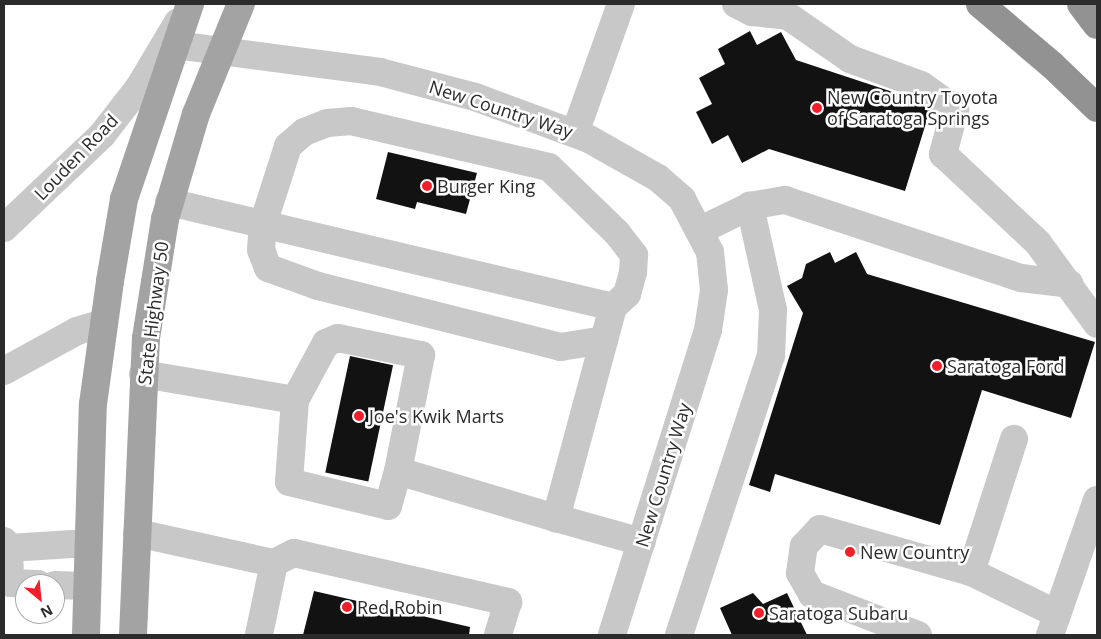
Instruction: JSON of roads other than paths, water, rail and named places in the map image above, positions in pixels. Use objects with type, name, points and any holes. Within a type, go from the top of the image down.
[{"type":"highway","points":[[980,4],[1023,38],[1097,108]]},
{"type":"highway","points":[[1082,4],[1097,24]]},
{"type":"main road","points":[[86,635],[93,404],[124,199],[189,4]]},
{"type":"main road","name":"State Highway 50","points":[[133,635],[143,374],[146,338],[169,202],[181,156],[220,50],[241,4]]},
{"type":"street","name":"Louden Road","points":[[4,228],[102,135],[140,86],[189,4]]},
{"type":"street","points":[[574,133],[621,4]]},
{"type":"street","points":[[736,4],[752,12],[788,16],[850,59],[921,85],[955,109],[943,154],[1038,243],[1070,284],[1097,324]]},
{"type":"street","name":"New Country Way","points":[[176,45],[380,72],[476,97],[574,133],[658,178],[682,199],[701,230],[710,252],[714,290],[708,330],[612,635]]},
{"type":"street","points":[[556,518],[604,340],[612,307],[627,294],[634,272],[634,255],[617,233],[549,167],[352,121],[335,122],[304,132],[288,146],[263,224],[261,250],[268,268],[318,286],[561,346],[604,340]]},
{"type":"street","points":[[701,230],[750,206],[785,200],[1021,278],[1070,284]]},
{"type":"street","points":[[169,202],[612,307]]},
{"type":"street","points":[[679,635],[770,356],[773,310],[750,206]]},
{"type":"street","points":[[4,371],[77,331],[104,323]]},
{"type":"street","points":[[338,338],[421,355],[398,471],[388,506],[289,482],[295,400],[326,343],[338,338]]},
{"type":"street","points":[[143,374],[295,400]]},
{"type":"street","points":[[971,572],[1014,439]]},
{"type":"street","points":[[398,471],[642,542]]},
{"type":"street","points":[[918,635],[812,594],[800,573],[804,546],[820,529],[971,572],[1053,625],[1097,500]]},
{"type":"street","points":[[137,533],[274,563],[294,553],[508,602],[498,635]]},
{"type":"street","points":[[7,585],[6,544],[88,543]]},
{"type":"street","points":[[259,635],[274,563]]},
{"type":"street","points":[[65,585],[86,586]]},
{"type":"place","name":"New Country Toyota of Saratoga Springs","points":[[817,108]]},
{"type":"place","name":"Burger King","points":[[427,186]]},
{"type":"place","name":"Saratoga Ford","points":[[937,366]]},
{"type":"place","name":"Joe's Kwik Marts","points":[[359,416]]},
{"type":"place","name":"New Country","points":[[850,552]]},
{"type":"place","name":"Red Robin","points":[[347,607]]},
{"type":"place","name":"Saratoga Subaru","points":[[759,613]]}]
